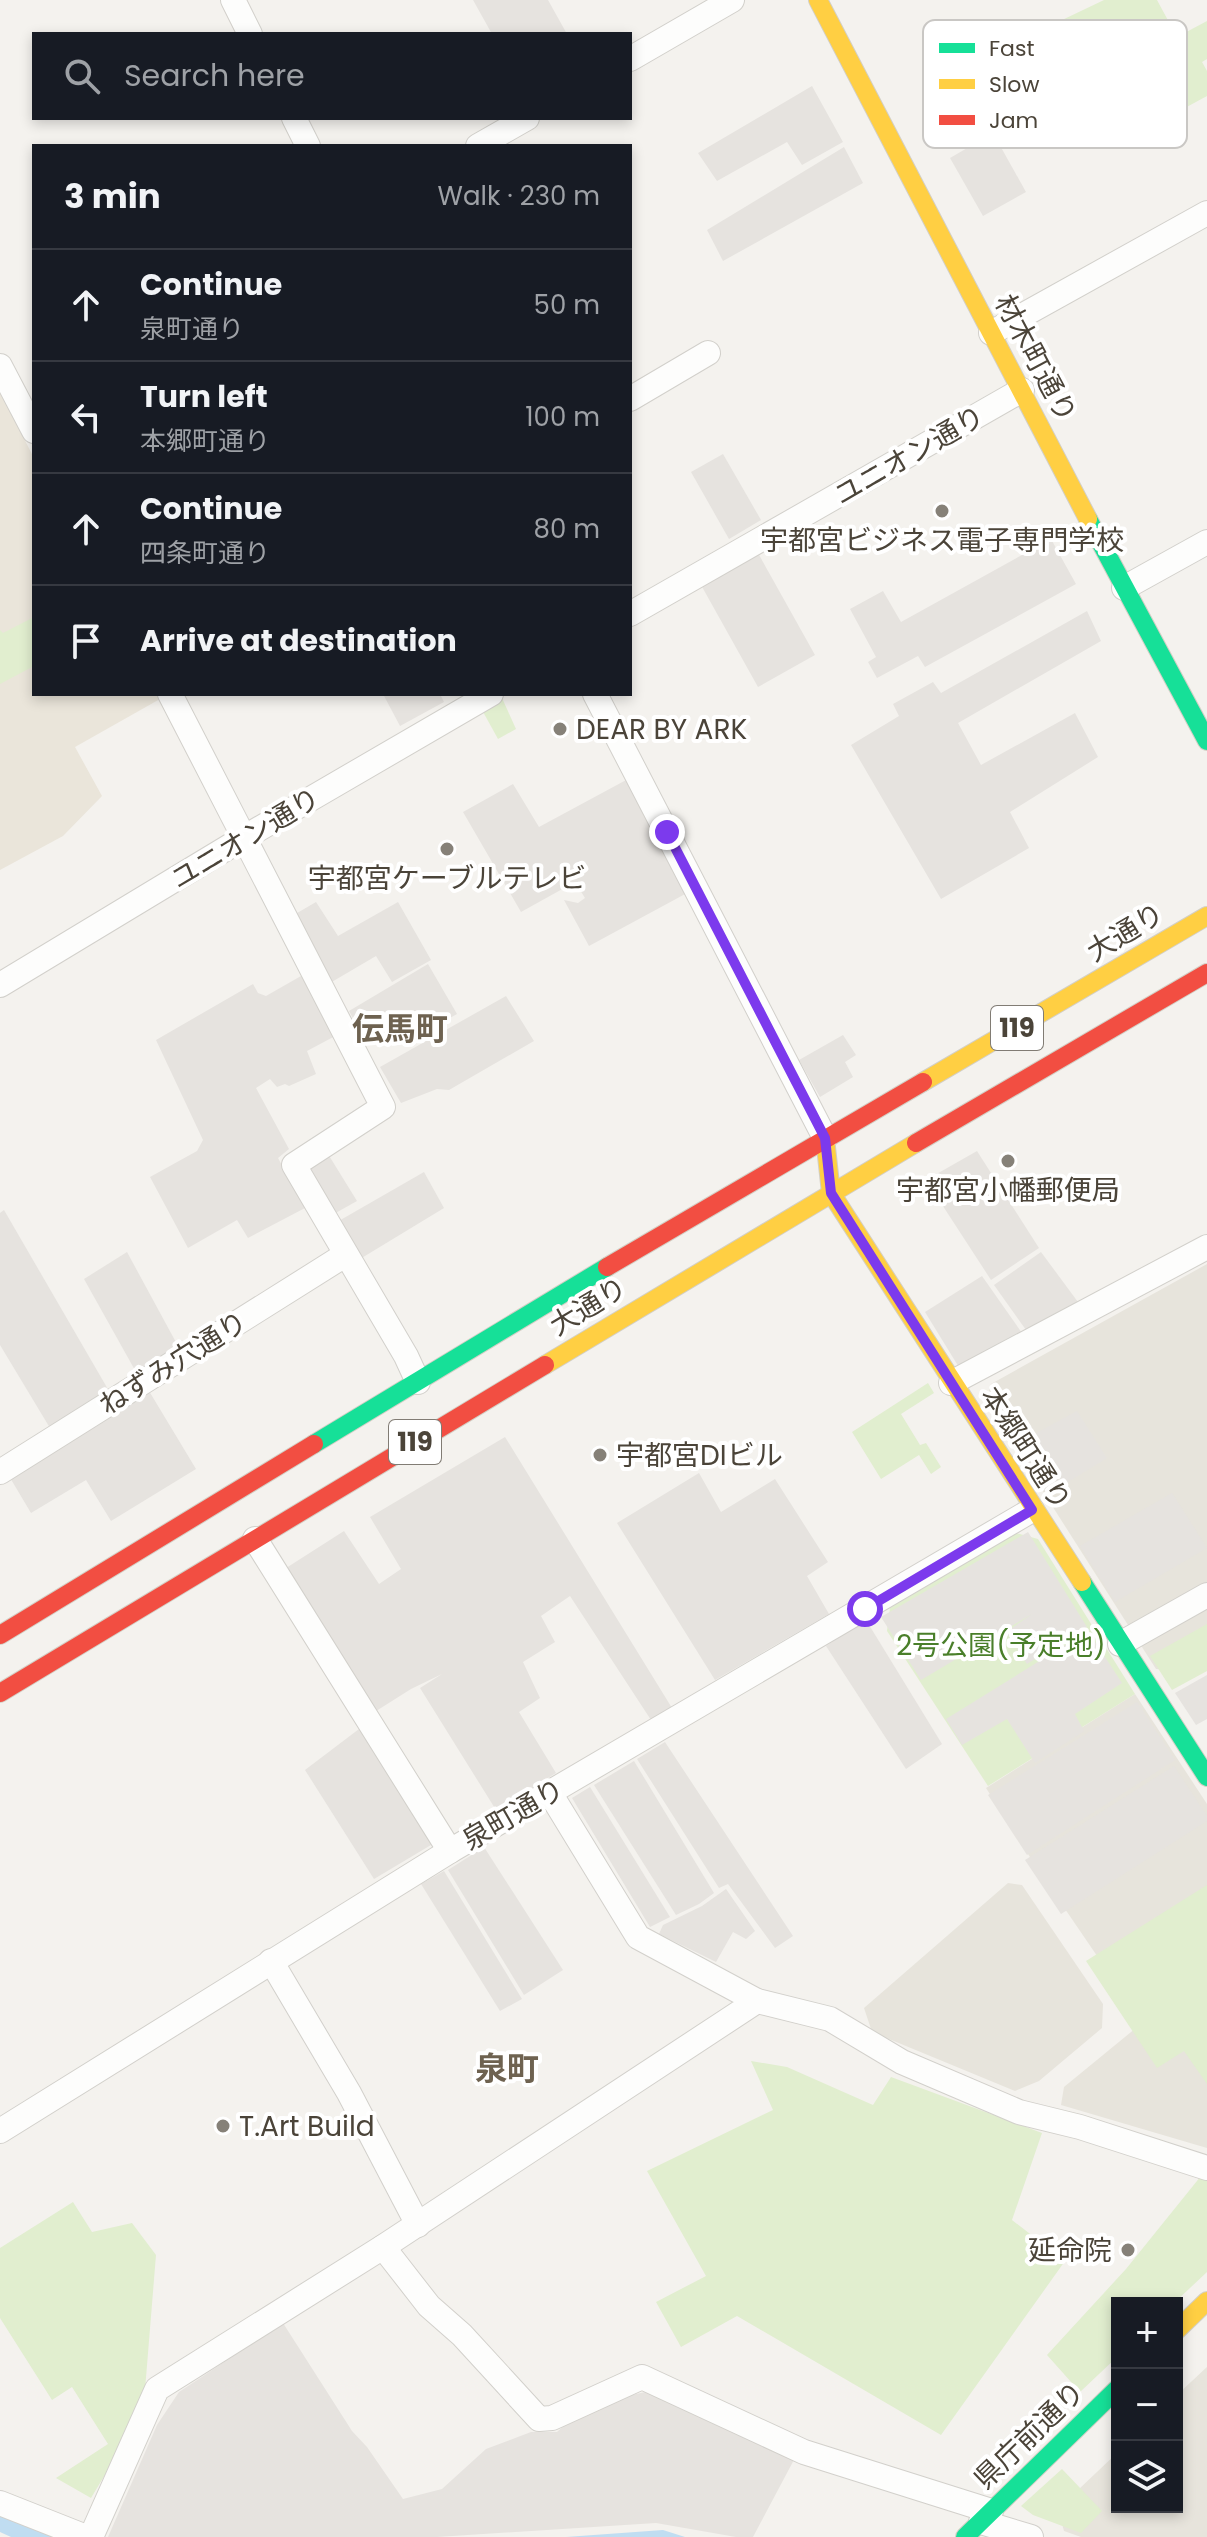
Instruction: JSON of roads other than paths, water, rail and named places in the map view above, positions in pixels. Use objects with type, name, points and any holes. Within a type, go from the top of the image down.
[{"type":"main road","name":"材木町通り","points":[[818,0],[1207,741]]},
{"type":"main road","name":"大通り","points":[[0,1635],[825,1138],[1207,916]]},
{"type":"main road","name":"大通り","points":[[0,1693],[831,1193],[1207,973]]},
{"type":"main road","name":"本郷町通り","points":[[825,1138],[831,1193],[1032,1510],[1207,1777]]},
{"type":"main road","points":[[1183,2324],[1207,2301]]},
{"type":"main road","name":"県庁前通り","points":[[979,2523],[1111,2395]]},
{"type":"street","points":[[233,0],[249,32]]},
{"type":"street","points":[[632,58],[732,0]]},
{"type":"street","points":[[295,120],[307,144]]},
{"type":"street","points":[[482,144],[524,120]]},
{"type":"street","points":[[991,333],[1207,213]]},
{"type":"street","points":[[632,398],[708,353]]},
{"type":"street","points":[[0,366],[32,427]]},
{"type":"street","name":"ユニオン通り","points":[[632,613],[1022,390]]},
{"type":"street","points":[[1124,588],[1207,542]]},
{"type":"street","points":[[171,696],[383,1107],[294,1165],[406,1356],[418,1382]]},
{"type":"street","name":"ユニオン通り","points":[[0,985],[488,696]]},
{"type":"street","points":[[596,696],[825,1138]]},
{"type":"street","points":[[951,1383],[1207,1247]]},
{"type":"street","name":"ねずみ穴通り","points":[[0,1472],[345,1255]]},
{"type":"street","name":"泉町通り","points":[[0,2131],[450,1851],[1032,1510]]},
{"type":"street","points":[[255,1539],[450,1851]]},
{"type":"street","points":[[1120,1644],[1207,1595]]},
{"type":"street","points":[[550,1793],[638,1937],[757,2001],[830,2019],[902,2062],[1019,2112],[1080,2127],[1207,2168]]},
{"type":"street","points":[[271,1961],[349,2093],[418,2225]]},
{"type":"street","points":[[0,2503],[88,2537],[157,2389],[418,2225],[757,2001]]},
{"type":"street","points":[[383,2247],[429,2306],[462,2335],[539,2419],[552,2418],[642,2377],[804,2452],[979,2523],[1031,2537]]},
{"type":"water","points":[[0,2512],[61,2537],[11,2537],[0,2532]]},
{"type":"water","points":[[663,2530],[685,2537],[566,2537]]},
{"type":"place","name":"宇都宮ビジネス電子専門学校","points":[[942,511]]},
{"type":"place","name":"DEAR BY ARK","points":[[560,729]]},
{"type":"place","name":"宇都宮ケーブルテレビ","points":[[447,849]]},
{"type":"place","name":"宇都宮小幡郵便局","points":[[1008,1161]]},
{"type":"place","name":"宇都宮DIビル","points":[[600,1455]]},
{"type":"place","name":"T.Art Build","points":[[223,2126]]},
{"type":"place","name":"延命院","points":[[1128,2250]]},
{"type":"district","name":"伝馬町","points":[[400,1029]]},
{"type":"district","name":"泉町","points":[[507,2069]]},
{"type":"park label","name":"2号公園(予定地)","points":[[1001,1645]]}]
